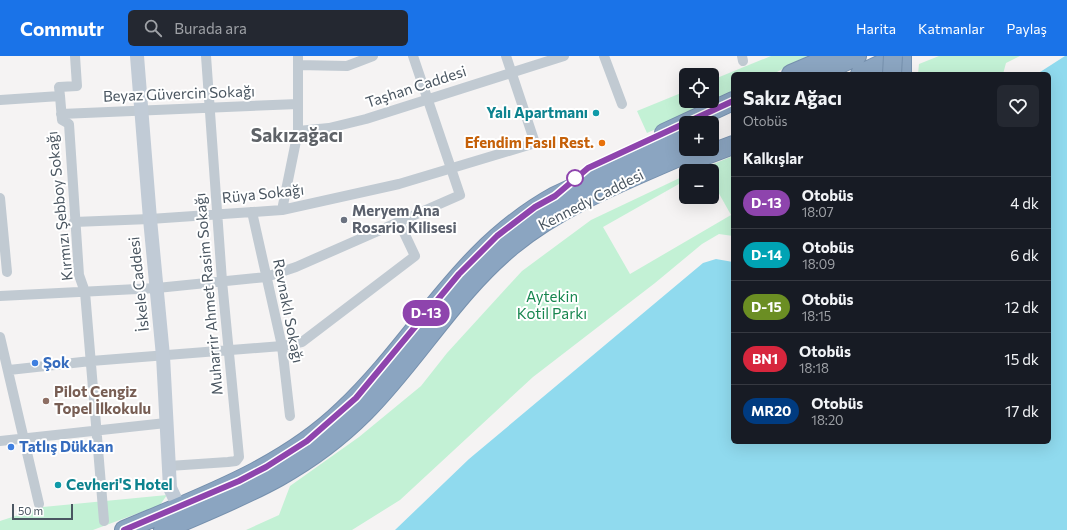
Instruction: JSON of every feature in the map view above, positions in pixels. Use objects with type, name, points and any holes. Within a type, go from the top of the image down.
[{"type":"highway","points":[[796,72],[824,62],[857,56]]},
{"type":"highway","points":[[902,56],[902,72]]},
{"type":"highway","points":[[866,72],[887,65]]},
{"type":"highway","points":[[555,196],[588,168],[731,102]]},
{"type":"highway","points":[[719,120],[731,114]]},
{"type":"highway","points":[[719,139],[731,134]]},
{"type":"highway","name":"Kennedy Caddesi","points":[[124,530],[239,481],[266,467],[307,441],[365,388],[471,261],[510,225],[535,207],[555,196],[679,138]]},
{"type":"highway","points":[[626,181],[645,177],[731,146]]},
{"type":"highway","name":"Kennedy Caddesi","points":[[163,530],[257,490],[312,457],[336,439],[366,411],[474,282],[493,262],[538,226],[561,212],[681,156]]},
{"type":"street","points":[[0,100],[59,92],[77,86],[75,56]]},
{"type":"street","name":"İskele Caddesi","points":[[137,56],[140,110],[163,356],[170,488],[179,507]]},
{"type":"street","name":"Muharrir Ahmet Rasim Sokağı","points":[[169,466],[236,461],[239,457],[222,281],[206,56]]},
{"type":"street","points":[[282,210],[298,132],[298,61],[347,66],[373,56]]},
{"type":"street","points":[[0,296],[31,293],[157,288],[266,277],[296,267],[460,195],[413,56]]},
{"type":"street","points":[[506,56],[511,72]]},
{"type":"street","name":"Taşhan Caddesi","points":[[298,132],[329,128],[366,119],[428,98],[564,56]]},
{"type":"street","points":[[604,56],[622,104]]},
{"type":"street","name":"Rüya Sokağı","points":[[74,222],[150,219],[282,210],[399,184],[532,144],[534,140],[511,72]]},
{"type":"street","name":"Kırmızı Şebboy Sokağı","points":[[59,92],[62,120],[68,124],[74,222],[79,275],[85,292],[104,521]]},
{"type":"street","name":"Beyaz Güvercin Sokağı","points":[[61,114],[298,104]]},
{"type":"street","points":[[0,198],[7,272]]},
{"type":"street","name":"Revnaklı Sokağı","points":[[252,212],[282,346],[290,416]]},
{"type":"street","points":[[9,370],[91,361],[282,346],[302,342],[415,256],[399,222]]},
{"type":"street","points":[[0,337],[1,348],[9,370],[39,504]]},
{"type":"street","points":[[0,441],[166,423]]},
{"type":"green space","points":[[771,56],[808,56],[777,72],[732,72]]},
{"type":"green space","points":[[939,56],[1020,56],[1006,63],[1004,72],[918,72],[919,64]]},
{"type":"green space","points":[[731,72],[731,95],[719,100],[719,77]]},
{"type":"green space","points":[[679,94],[679,108],[702,108],[684,116],[679,116],[679,118],[647,133],[637,111]]},
{"type":"green space","name":"Aytekin Kotil Parkı","points":[[731,157],[731,215],[719,194],[719,164],[714,164]]},
{"type":"green space","name":"Aytekin Kotil Parkı","points":[[679,178],[679,184],[603,227],[630,274],[731,215],[731,236],[719,234],[702,244],[655,283],[533,377],[400,500],[352,530],[246,530],[279,515],[290,486],[359,437],[421,386],[447,353],[522,271],[591,220]]},
{"type":"green space","points":[[167,495],[160,505],[93,530],[0,530],[0,521],[43,507]]},
{"type":"water","points":[[1067,56],[1067,530],[395,530],[469,459],[703,263],[716,259],[731,262],[731,444],[1051,444],[1051,72],[1040,72]]},
{"type":"bus line","name":"D-13","points":[[124,530],[239,481],[266,467],[307,441],[356,398],[459,274],[497,236],[535,207],[555,196],[568,183],[588,168],[731,102]]},
{"type":"place","name":"Yalı Apartmanı","points":[[596,113]]},
{"type":"place","name":"Efendim Fasıl Rest.","points":[[602,143]]},
{"type":"place","name":"Meryem Ana Rosario Kilisesi","points":[[344,220]]},
{"type":"place","name":"Şok","points":[[35,363]]},
{"type":"place","name":"Pilot Cengiz Topel İlkokulu","points":[[46,401]]},
{"type":"place","name":"Tatlış Dükkan","points":[[11,447]]},
{"type":"place","name":"Cevheri'S Hotel","points":[[58,485]]},
{"type":"district","name":"Sakızağacı","points":[[297,135]]}]
